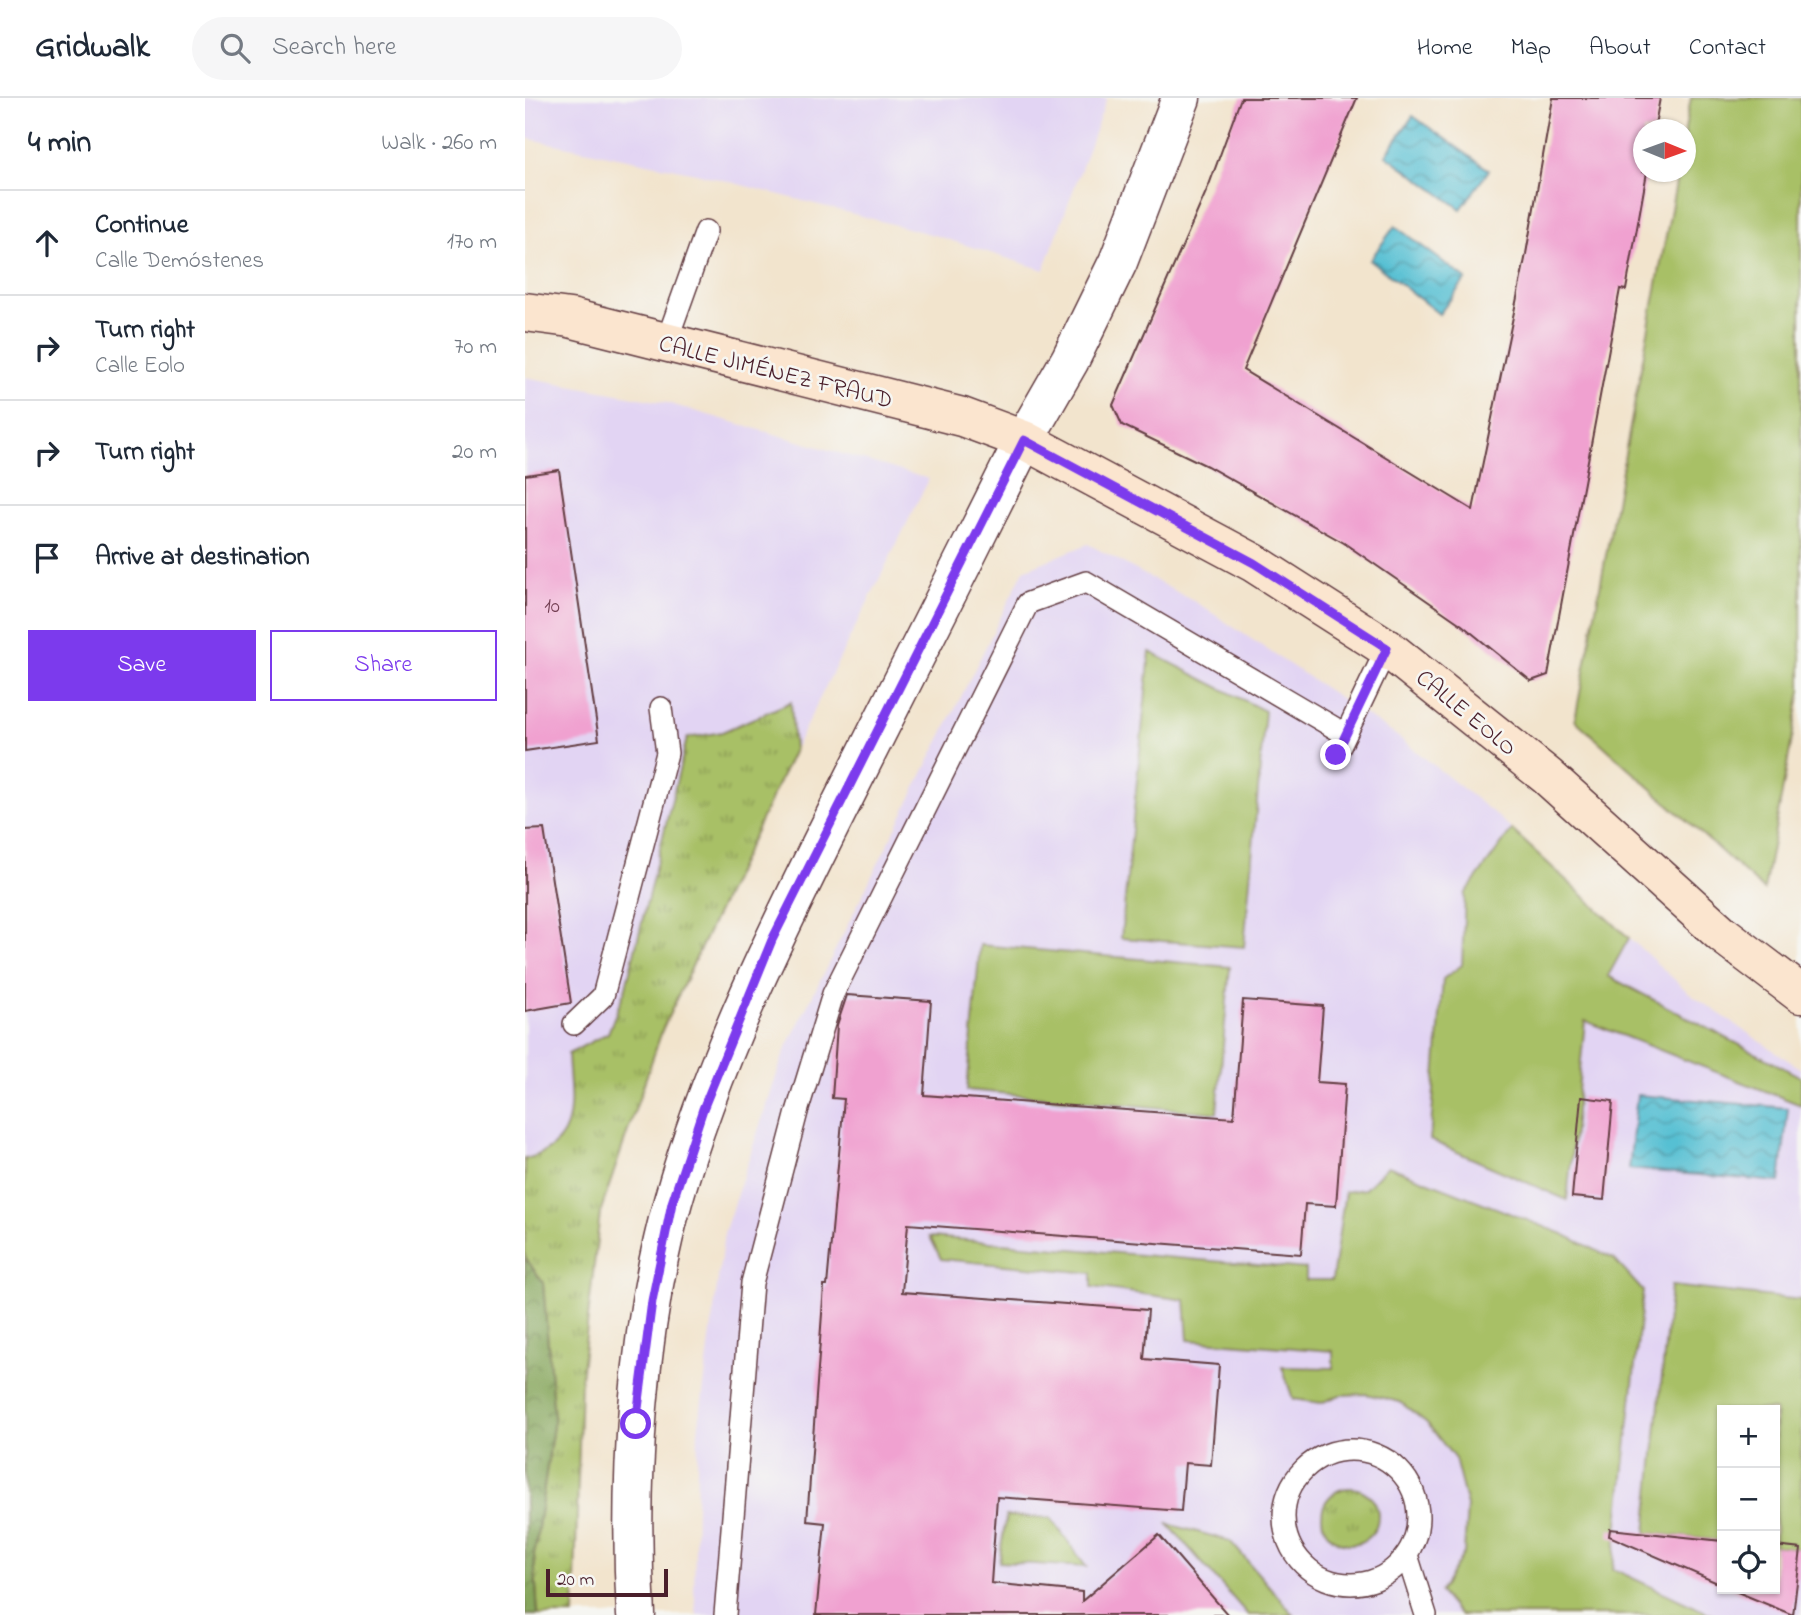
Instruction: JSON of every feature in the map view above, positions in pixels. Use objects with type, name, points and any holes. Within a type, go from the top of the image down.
[{"type":"main road","name":"CALLE JIMÉNEZ FRAUD","points":[[525,312],[570,318],[962,417],[1024,440]]},
{"type":"main road","name":"CALLE EOLO","points":[[1024,440],[1254,563],[1387,648],[1547,776],[1722,934],[1801,994]]},
{"type":"street","points":[[636,1615],[632,1547],[636,1424],[652,1301],[672,1203],[703,1109],[772,940],[1024,440],[1070,360],[1118,262],[1181,98]]},
{"type":"lane","points":[[666,343],[706,231]]},
{"type":"lane","points":[[725,1615],[752,1283],[797,1112],[833,994],[1028,603],[1086,582],[1345,734]]},
{"type":"lane","points":[[1336,755],[1387,648]]},
{"type":"lane","points":[[574,1024],[603,996],[667,753],[661,708]]},
{"type":"lane","points":[[1407,1555],[1393,1570],[1374,1581],[1354,1585],[1333,1582],[1314,1574],[1298,1559],[1287,1541],[1284,1520],[1286,1500],[1294,1480],[1308,1464],[1327,1453],[1347,1449],[1369,1451],[1389,1460],[1404,1475],[1417,1504],[1417,1536],[1407,1555],[1426,1615]]},
{"type":"shaded area","points":[[525,98],[1107,98],[1044,270],[934,235],[696,173],[525,138]]},
{"type":"shaded area","points":[[525,377],[667,403],[929,479],[794,750],[663,1028],[600,1213],[581,1379],[574,1615],[525,1615]]},
{"type":"shaded area","points":[[1088,544],[1197,603],[1397,736],[1496,815],[1689,993],[1801,1069],[1801,1615],[697,1615],[694,1590],[698,1432],[724,1233],[784,1053],[1024,570]]},
{"type":"green space","points":[[1691,98],[1801,98],[1801,690],[1764,890],[1575,720],[1676,182],[1696,182],[1696,119],[1687,119]]},
{"type":"green space","points":[[1150,652],[1265,711],[1244,947],[1121,938]]},
{"type":"green space","points":[[791,702],[794,750],[663,1028],[600,1213],[581,1379],[574,1615],[538,1615],[534,1555],[554,1419],[543,1283],[525,1257],[525,1159],[556,1143],[564,1132],[569,1119],[570,1104],[568,1054],[608,1033],[626,987],[687,738],[722,732]]},
{"type":"green space","points":[[1512,830],[1629,938],[1608,976],[1801,1077],[1801,1105],[1585,1021],[1567,1200],[1430,1140],[1443,979],[1462,965],[1465,894]]},
{"type":"green space","points":[[980,945],[1230,967],[1217,1113],[967,1090]]},
{"type":"green space","points":[[1388,1166],[1563,1234],[1614,1259],[1643,1291],[1613,1569],[1712,1615],[1459,1615],[1440,1592],[1464,1553],[1467,1506],[1455,1459],[1427,1423],[1400,1402],[1366,1394],[1340,1395],[1321,1403],[1293,1399],[1282,1367],[1333,1368],[1333,1351],[1188,1340],[1185,1300],[1092,1287],[1092,1273],[941,1259],[930,1237],[1306,1269],[1306,1280],[1332,1280],[1345,1192],[1365,1189]]},
{"type":"green space","points":[[525,1257],[543,1283],[554,1419],[534,1555],[538,1615],[525,1615]]},
{"type":"green space","points":[[1671,1286],[1801,1300],[1801,1549],[1780,1547],[1780,1405],[1717,1405],[1717,1540],[1646,1533]]},
{"type":"green space","points":[[1344,1488],[1356,1488],[1366,1492],[1374,1500],[1378,1516],[1374,1532],[1366,1540],[1356,1544],[1344,1544],[1334,1540],[1326,1532],[1322,1522],[1322,1510],[1326,1500],[1334,1492]]},
{"type":"green space","points":[[1006,1516],[1051,1518],[1086,1567],[999,1562]]},
{"type":"green space","points":[[1168,1524],[1230,1541],[1294,1615],[1248,1615]]},
{"type":"water","points":[[1413,116],[1489,170],[1461,209],[1386,155]]},
{"type":"water","points":[[1395,226],[1466,279],[1439,314],[1370,260]]},
{"type":"water","points":[[1637,1095],[1788,1108],[1780,1182],[1629,1169]]},
{"type":"building","points":[[1241,98],[1357,98],[1243,370],[1473,510],[1526,254],[1553,98],[1660,98],[1656,119],[1633,119],[1633,182],[1645,182],[1626,290],[1620,289],[1548,675],[1531,681],[1462,625],[1344,543],[1207,466],[1122,425],[1113,405],[1209,185]]},
{"type":"building","points":[[559,470],[599,740],[525,751],[525,475]]},
{"type":"building","points":[[544,829],[571,1003],[525,1011],[525,830]]},
{"type":"building","points":[[847,995],[931,1001],[924,1095],[1234,1118],[1243,1000],[1323,1006],[1317,1082],[1345,1084],[1336,1206],[1305,1204],[1301,1254],[908,1224],[902,1292],[1148,1310],[1144,1359],[1219,1365],[1211,1465],[1185,1463],[1181,1511],[997,1497],[991,1583],[1082,1592],[1082,1601],[1159,1535],[1228,1615],[816,1615],[825,1523],[807,1521],[824,1286],[827,1286],[844,1099],[832,1098],[837,1025]]},
{"type":"building","points":[[1581,1097],[1613,1101],[1604,1200],[1572,1197]]},
{"type":"building","points":[[1610,1529],[1717,1540],[1717,1583],[1609,1536]]},
{"type":"building","points":[[1780,1547],[1801,1549],[1793,1615],[1742,1594],[1780,1594]]},
{"type":"route","points":[[636,1424],[652,1301],[672,1203],[703,1109],[772,940],[1024,440],[1254,563],[1387,648],[1336,755]]}]
